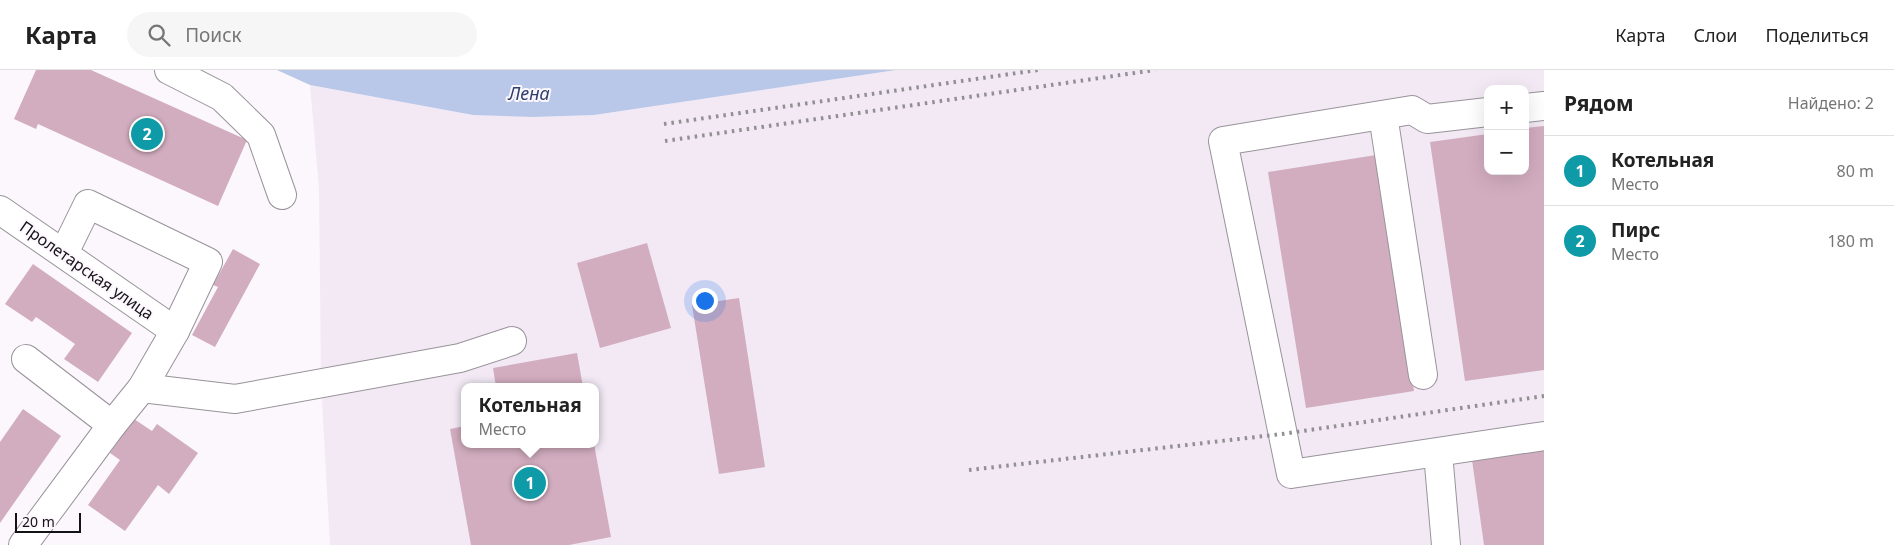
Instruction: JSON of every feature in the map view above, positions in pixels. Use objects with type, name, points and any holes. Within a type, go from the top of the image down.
[{"type":"street","points":[[169,70],[222,97],[261,135],[282,195]]},
{"type":"street","points":[[1529,108],[1544,106]]},
{"type":"street","points":[[1484,112],[1427,119],[1412,110],[1223,141],[1291,474],[1544,436]]},
{"type":"street","points":[[1383,115],[1423,375]]},
{"type":"street","points":[[23,545],[112,425],[142,388],[175,331],[208,262],[88,204],[64,253]]},
{"type":"street","name":"Пролетарская улица","points":[[0,210],[175,331]]},
{"type":"street","points":[[142,388],[235,399],[460,358],[512,341]]},
{"type":"street","points":[[26,359],[112,425]]},
{"type":"street","points":[[1438,453],[1446,545]]},
{"type":"shaded area","points":[[896,70],[1544,70],[1544,545],[330,545],[321,383],[319,189],[310,85],[473,115],[533,117],[594,115]]},
{"type":"water","name":"Лена","points":[[277,70],[896,70],[594,115],[533,117],[473,115],[310,85]]},
{"type":"building","points":[[36,70],[91,70],[247,140],[218,206],[38,124],[36,129],[14,119]]},
{"type":"building","points":[[1544,126],[1544,370],[1465,381],[1430,142],[1484,135],[1484,175],[1529,175],[1529,128]]},
{"type":"building","points":[[1376,155],[1414,391],[1306,408],[1268,172]]},
{"type":"building","points":[[647,243],[671,328],[600,348],[577,263]]},
{"type":"building","points":[[233,249],[260,264],[215,347],[192,335],[218,287],[213,285]]},
{"type":"building","points":[[33,264],[132,333],[98,382],[64,359],[75,344],[36,317],[32,322],[5,304]]},
{"type":"building","points":[[739,298],[765,467],[719,474],[692,305]]},
{"type":"building","points":[[577,353],[582,383],[495,383],[493,368]]},
{"type":"building","points":[[23,409],[61,436],[0,523],[0,442]]},
{"type":"building","points":[[134,419],[152,431],[157,424],[198,453],[169,494],[158,485],[125,531],[88,505],[120,460],[110,453]]},
{"type":"building","points":[[461,427],[461,448],[595,448],[611,537],[569,545],[471,545],[450,429]]},
{"type":"building","points":[[1544,450],[1544,545],[1484,545],[1472,460]]},
{"type":"railway","points":[[664,124],[1038,70]]},
{"type":"railway","points":[[665,141],[1155,70]]},
{"type":"railway","points":[[969,470],[1282,434],[1544,396]]},
{"type":"place","name":"Пирс","points":[[147,134]]},
{"type":"place","name":"Котельная","points":[[530,483]]}]
